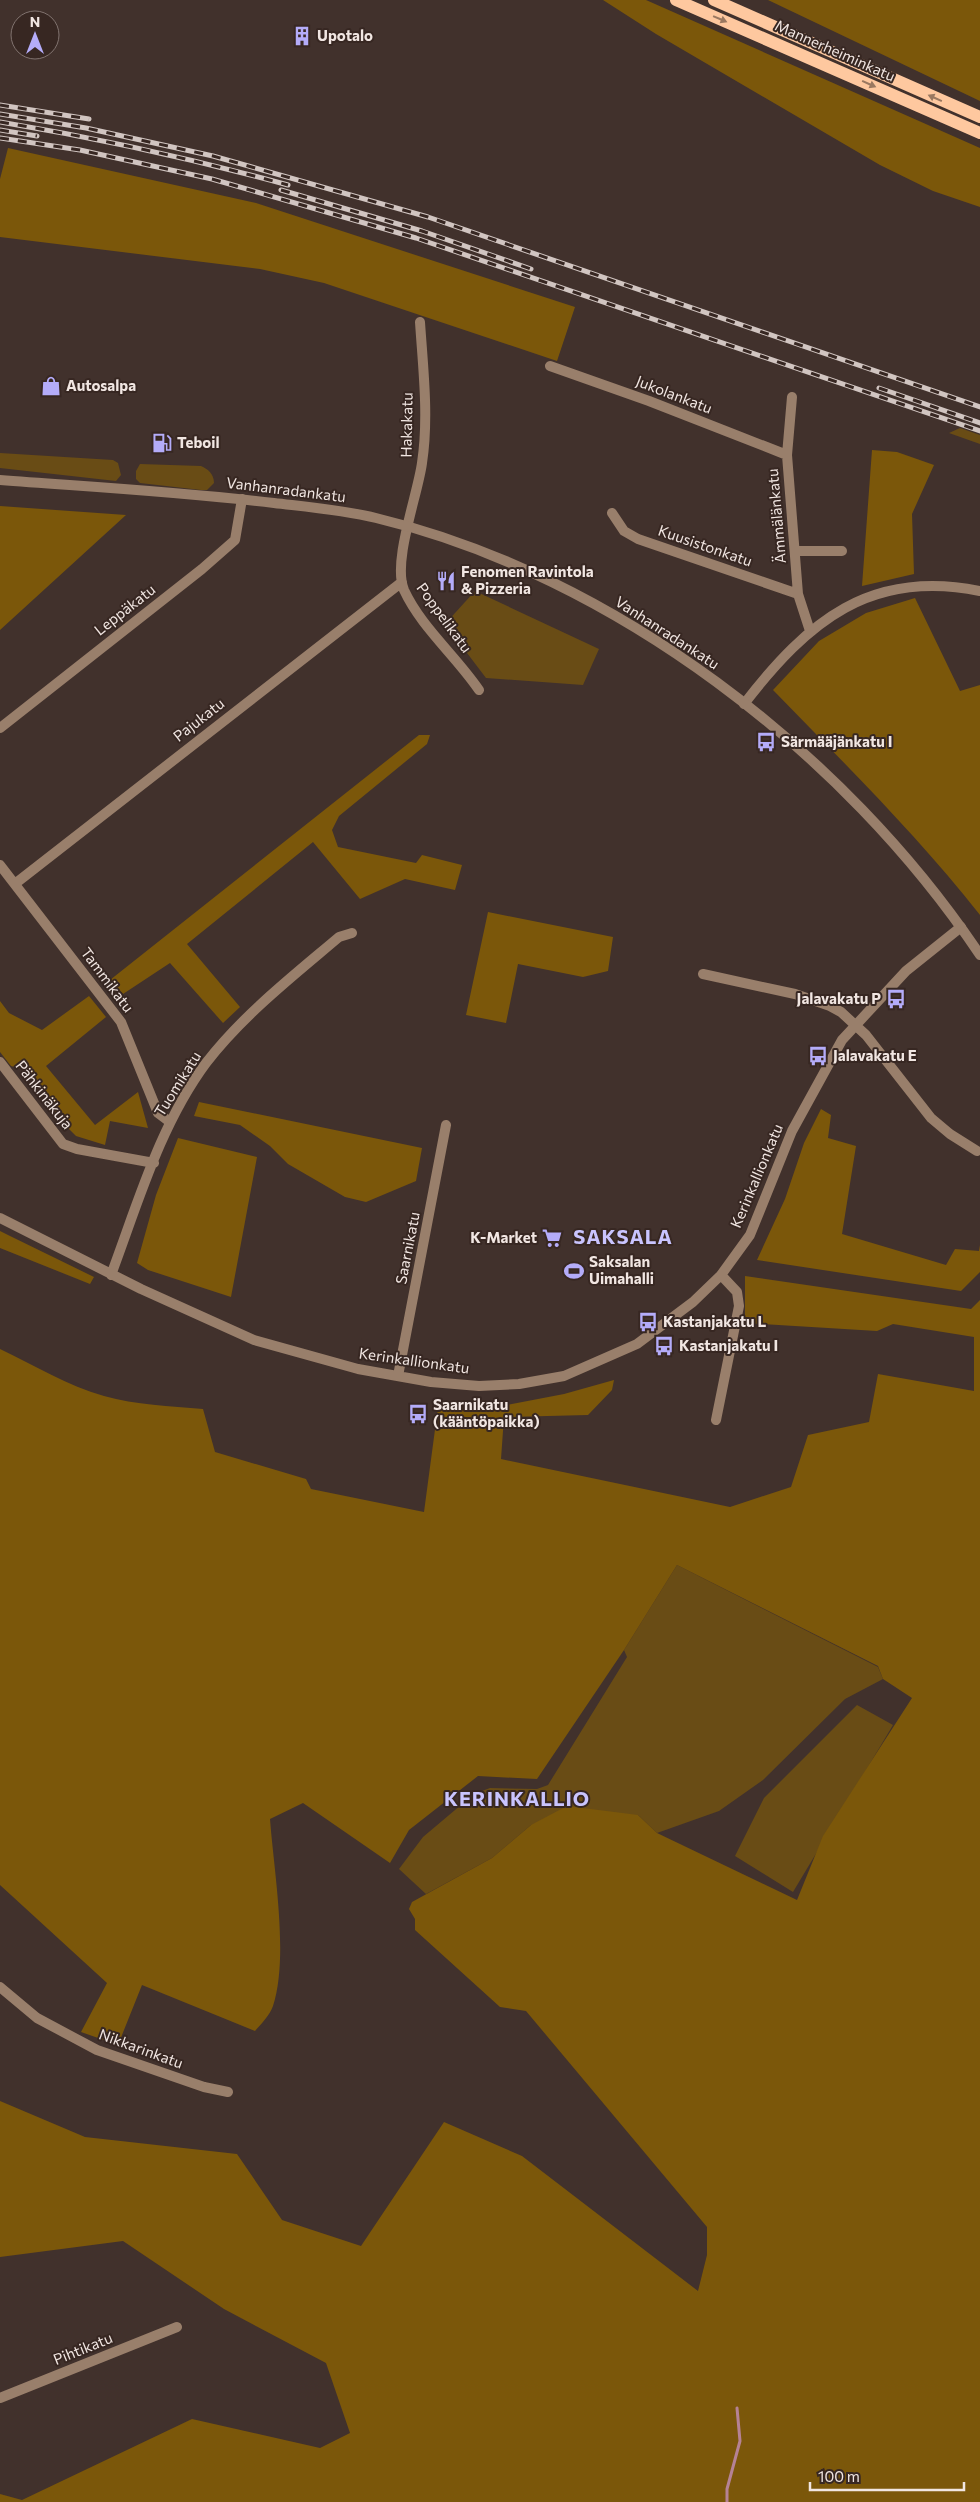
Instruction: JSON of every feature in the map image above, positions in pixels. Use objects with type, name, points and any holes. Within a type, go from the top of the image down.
[{"type":"main road","name":"Mannerheiminkatu","points":[[676,0],[980,133]]},
{"type":"main road","name":"Mannerheiminkatu","points":[[714,0],[980,117]]},
{"type":"street","name":"Hakakatu","points":[[408,527],[422,462],[424,426],[420,322]]},
{"type":"street","name":"Jukolankatu","points":[[550,366],[649,400],[787,455]]},
{"type":"street","name":"Ämmälänkatu","points":[[792,397],[787,455],[798,594],[810,631]]},
{"type":"street","name":"Vanhanradankatu","points":[[0,480],[242,499],[331,510],[375,518],[408,527],[467,545],[519,566],[592,602],[679,658],[744,704],[810,760],[859,806],[907,858],[980,956]]},
{"type":"street","name":"Leppäkatu","points":[[0,728],[202,569],[235,540],[242,499]]},
{"type":"street","name":"Kuusistonkatu","points":[[612,513],[624,531],[638,539],[798,594]]},
{"type":"street","name":"Poppelikatu","points":[[408,527],[401,564],[402,582],[415,609],[479,690]]},
{"type":"street","points":[[795,551],[842,551]]},
{"type":"street","name":"Pajukatu","points":[[16,883],[402,582]]},
{"type":"street","points":[[744,704],[784,656],[810,631],[843,610],[876,593],[906,587],[950,585],[980,592]]},
{"type":"street","name":"Tammikatu","points":[[0,865],[16,883],[121,1022],[158,1113],[170,1122]]},
{"type":"street","name":"Kerinkallionkatu","points":[[0,1218],[112,1275],[254,1340],[358,1369],[479,1386],[519,1384],[564,1376],[638,1344],[693,1302],[721,1275],[750,1235],[792,1131],[842,1040],[906,970],[961,928]]},
{"type":"street","name":"Tuomikatu","points":[[112,1275],[170,1122],[207,1062],[253,1012],[339,937],[352,933]]},
{"type":"street","points":[[703,974],[795,994],[836,1009],[866,1035],[931,1118],[950,1134],[977,1151]]},
{"type":"street","name":"Pähkinäkuja","points":[[0,1062],[63,1144],[77,1149],[154,1163]]},
{"type":"street","name":"Saarnikatu","points":[[398,1376],[446,1126]]},
{"type":"street","points":[[716,1420],[739,1306],[737,1292],[721,1275]]},
{"type":"street","name":"Nikkarinkatu","points":[[0,1987],[37,2018],[97,2050],[204,2087],[228,2092]]},
{"type":"street","name":"Pihtikatu","points":[[0,2398],[177,2327]]},
{"type":"shaded area","points":[[603,0],[646,0],[980,148],[980,207],[933,191],[880,165],[656,34]]},
{"type":"shaded area","points":[[768,0],[980,0],[980,101]]},
{"type":"shaded area","points":[[8,148],[256,203],[575,307],[557,361],[324,283],[260,269],[0,237],[0,179]]},
{"type":"shaded area","points":[[960,428],[980,435],[980,444],[949,433]]},
{"type":"shaded area","points":[[872,450],[897,452],[934,465],[912,514],[914,574],[862,586]]},
{"type":"shaded area","points":[[0,453],[113,460],[118,463],[121,475],[116,481],[0,468]]},
{"type":"shaded area","points":[[140,464],[201,466],[210,472],[214,483],[207,490],[201,490],[140,483],[136,479],[136,471]]},
{"type":"shaded area","points":[[0,506],[126,515],[0,630]]},
{"type":"shaded area","points":[[475,591],[599,649],[583,685],[486,678],[445,624]]},
{"type":"shaded area","points":[[915,598],[960,691],[980,685],[980,915],[906,828],[773,690],[819,641],[866,613]]},
{"type":"shaded area","points":[[419,735],[430,735],[427,744],[339,816],[332,830],[338,847],[416,863],[422,855],[462,865],[455,890],[405,879],[360,899],[313,842],[187,944],[240,1007],[223,1023],[170,963],[123,994],[110,980]]},
{"type":"shaded area","points":[[488,912],[613,937],[608,971],[583,977],[518,964],[506,1023],[466,1015]]},
{"type":"shaded area","points":[[89,996],[106,1017],[46,1066],[95,1125],[138,1092],[148,1128],[110,1121],[105,1145],[76,1136],[43,1103],[36,1082],[26,1070],[11,1066],[0,1052],[0,1001],[9,1013],[42,1030]]},
{"type":"shaded area","points":[[199,1102],[422,1148],[416,1181],[366,1202],[345,1197],[288,1164],[270,1146],[240,1125],[194,1116]]},
{"type":"shaded area","points":[[821,1109],[831,1115],[828,1138],[856,1146],[842,1234],[946,1265],[955,1249],[979,1251],[980,1245],[980,1272],[961,1291],[757,1260],[785,1199],[804,1143]]},
{"type":"shaded area","points":[[178,1138],[257,1157],[231,1297],[148,1270],[137,1263],[156,1195]]},
{"type":"shaded area","points":[[0,1231],[94,1277],[90,1284],[0,1248]]},
{"type":"shaded area","points":[[745,1276],[971,1309],[980,1300],[980,2502],[0,2502],[0,2494],[22,2500],[192,2419],[320,2448],[350,2433],[326,2363],[224,2309],[123,2241],[0,2257],[0,2101],[85,2137],[237,2154],[282,2220],[361,2246],[444,2122],[522,2156],[698,2291],[707,2255],[707,2227],[526,2011],[500,2007],[415,1930],[415,1919],[409,1909],[412,1902],[492,1858],[531,1825],[567,1806],[638,1815],[657,1833],[797,1900],[823,1836],[912,1698],[883,1679],[878,1666],[677,1565],[624,1650],[537,1779],[478,1776],[409,1830],[390,1863],[303,1803],[270,1819],[279,1914],[280,1964],[278,1986],[272,2009],[255,2031],[142,1985],[118,2045],[81,2032],[107,1983],[0,1885],[0,1349],[64,1381],[104,1396],[141,1403],[203,1409],[215,1452],[306,1479],[311,1489],[424,1512],[438,1407],[502,1406],[564,1394],[614,1380],[612,1390],[588,1415],[504,1417],[501,1459],[730,1507],[791,1487],[808,1435],[869,1422],[878,1374],[974,1391],[974,1337],[893,1324],[877,1331],[745,1323]]},
{"type":"shaded area","points":[[677,1565],[878,1667],[883,1679],[845,1699],[763,1780],[719,1811],[657,1833],[638,1815],[531,1825],[492,1858],[426,1894],[399,1869],[423,1837],[474,1794],[490,1788],[537,1789],[548,1785],[627,1657],[624,1650]]},
{"type":"shaded area","points":[[857,1705],[893,1725],[793,1892],[735,1856],[764,1798]]},
{"type":"waterway","points":[[727,2502],[727,2489],[740,2441],[737,2408]]},
{"type":"railway","points":[[0,105],[89,119]]},
{"type":"railway","points":[[0,114],[86,128],[213,156],[428,217],[980,407]]},
{"type":"railway","points":[[0,122],[145,150],[217,166],[288,185]]},
{"type":"railway","points":[[0,130],[37,136]]},
{"type":"railway","points":[[0,138],[80,150],[212,179],[416,238],[980,431]]},
{"type":"railway","points":[[281,190],[422,231],[531,269]]},
{"type":"railway","points":[[879,388],[980,423]]},
{"type":"place","name":"Upotalo","points":[[302,36]]},
{"type":"place","name":"Autosalpa","points":[[51,386]]},
{"type":"place","name":"Teboil","points":[[162,443]]},
{"type":"place","name":"Fenomen Ravintola & Pizzeria","points":[[446,581]]},
{"type":"place","name":"Särmääjänkatu I","points":[[766,742]]},
{"type":"place","name":"Jalavakatu P","points":[[896,999]]},
{"type":"place","name":"Jalavakatu E","points":[[818,1056]]},
{"type":"place","name":"K-Market","points":[[552,1238]]},
{"type":"place","name":"Saksalan Uimahalli","points":[[574,1271]]},
{"type":"place","name":"Kastanjakatu L","points":[[648,1322]]},
{"type":"place","name":"Kastanjakatu I","points":[[664,1346]]},
{"type":"place","name":"Saarnikatu (kääntöpaikka)","points":[[418,1414]]},
{"type":"district","name":"SAKSALA","points":[[623,1237]]},
{"type":"district","name":"KERINKALLIO","points":[[517,1799]]}]
